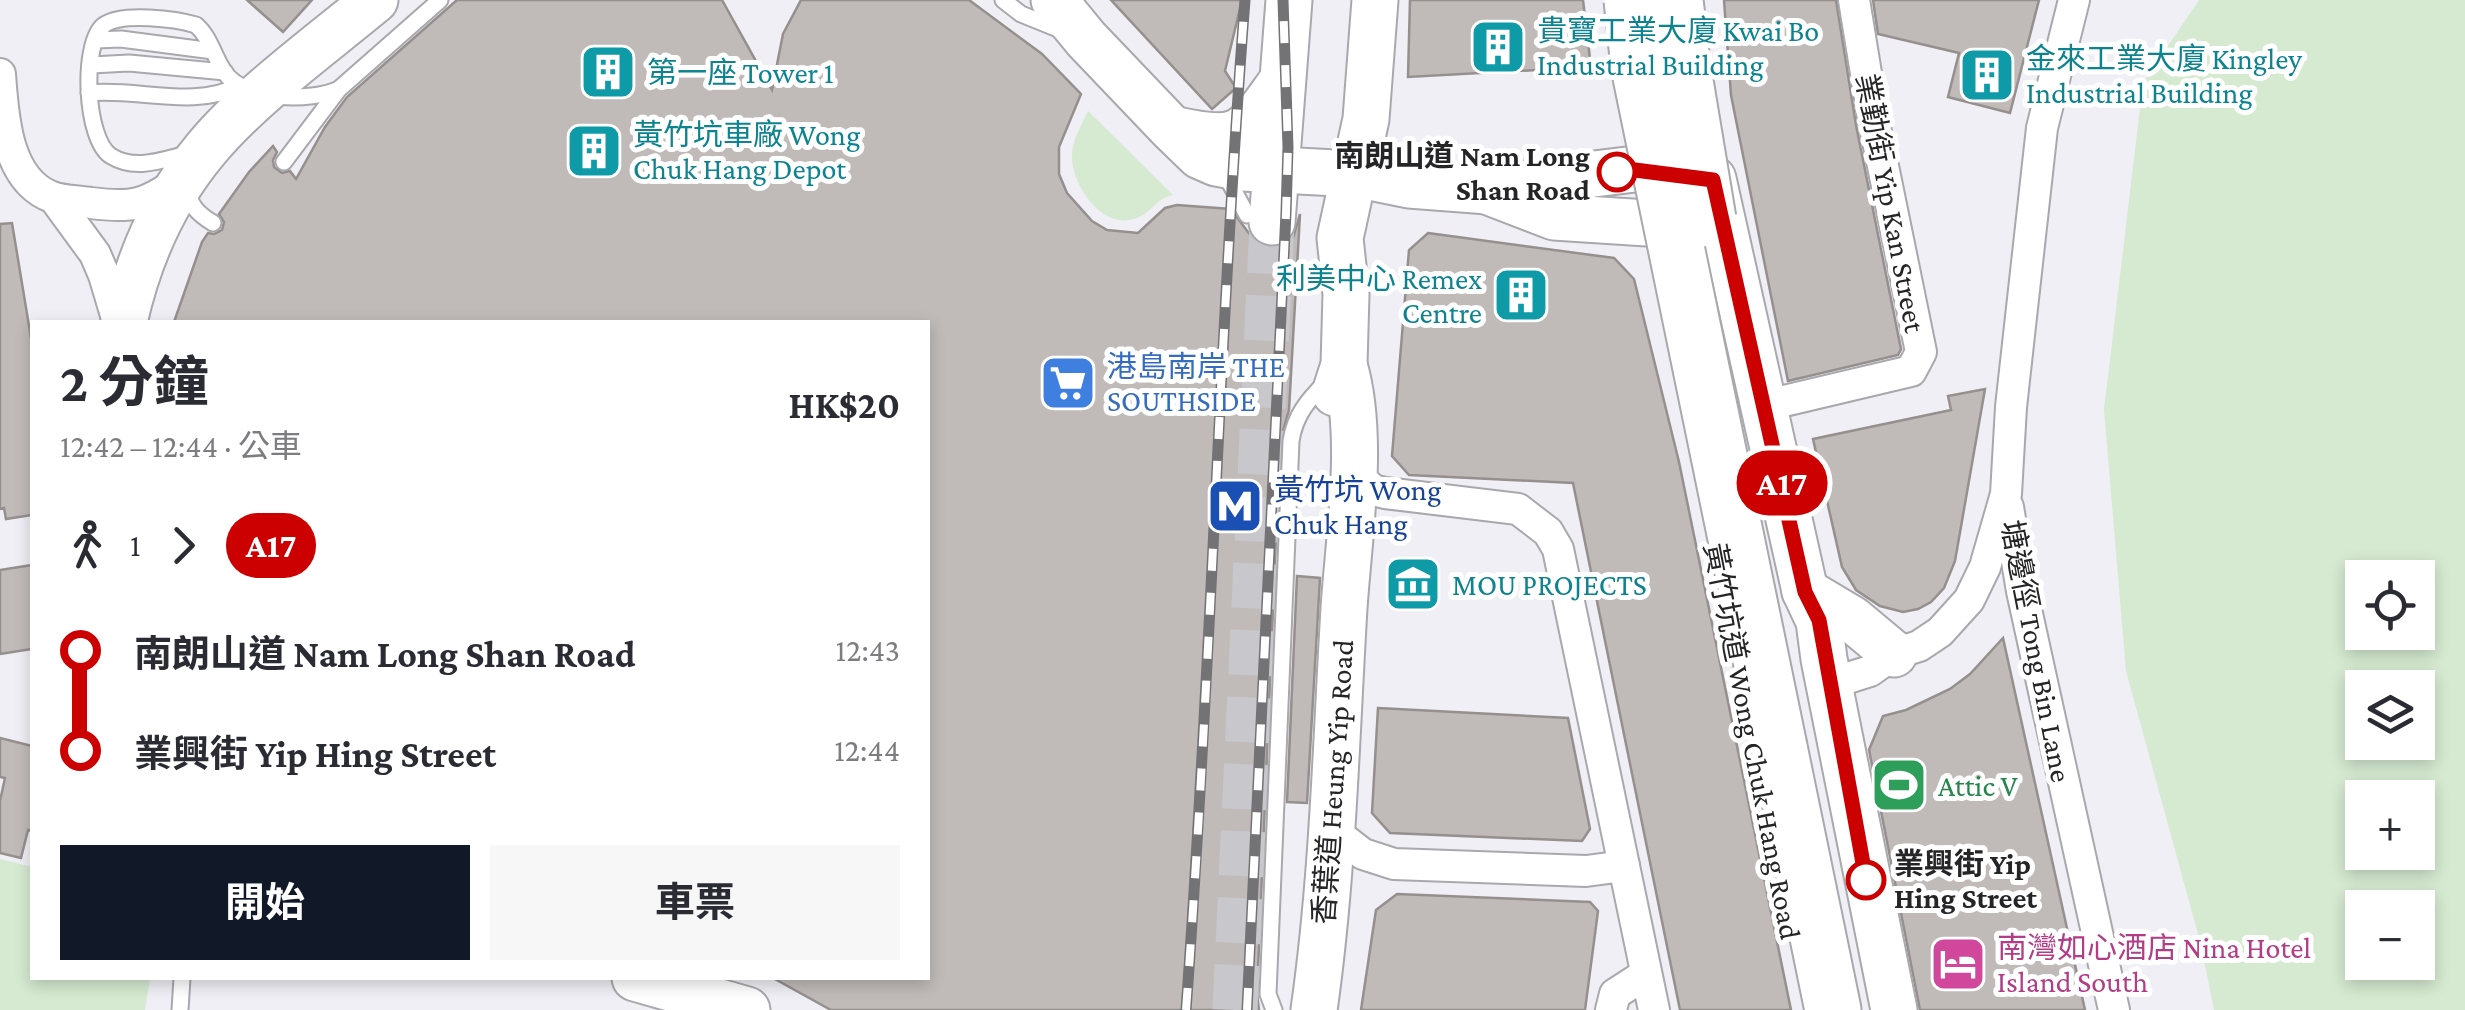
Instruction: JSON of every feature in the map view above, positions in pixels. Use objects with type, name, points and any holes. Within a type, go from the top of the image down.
[{"type":"highway","points":[[1632,0],[1639,67],[1833,1010]]},
{"type":"highway","points":[[1679,0],[1699,176],[1870,1010]]},
{"type":"street","points":[[122,320],[155,228],[195,163],[252,89],[375,0]]},
{"type":"street","points":[[1054,0],[1170,128],[1200,156],[1216,163],[1355,174],[1409,185],[1488,192],[1554,217],[1647,224]]},
{"type":"street","points":[[1259,218],[1276,169],[1289,0]]},
{"type":"street","name":"香葉道 Heung Yip Road","points":[[1348,554],[1336,433],[1335,392],[1344,365],[1346,294],[1340,238],[1366,119],[1376,0]]},
{"type":"street","name":"黃竹坑道 Wong Chuk Hang Road","points":[[1608,0],[1635,170],[1808,1010]]},
{"type":"street","points":[[1679,0],[1716,194],[1763,406],[1805,592],[1819,620],[1894,1010]]},
{"type":"street","name":"業勤街 Yip Kan Street","points":[[1763,406],[1911,371],[1921,352],[1874,122],[1854,0]]},
{"type":"street","points":[[2006,494],[2011,406],[2042,128],[2074,0]]},
{"type":"street","points":[[0,74],[4,126],[20,167],[38,190],[54,198],[137,206],[152,200],[195,163]]},
{"type":"street","points":[[1170,128],[1224,137],[1241,132],[1253,123],[1282,82]]},
{"type":"street","points":[[1488,192],[1553,179],[1635,170],[1716,194]]},
{"type":"street","name":"香葉道 Heung Yip Road","points":[[1346,294],[1364,235],[1388,203],[1409,185]]},
{"type":"street","points":[[54,198],[95,254],[120,320]]},
{"type":"street","name":"香葉道 Heung Yip Road","points":[[1314,1010],[1332,830],[1354,471],[1352,391],[1344,365]]},
{"type":"street","points":[[1354,471],[1373,490],[1385,493],[1518,510],[1548,532],[1558,549],[1654,1010]]},
{"type":"street","name":"塘邊徑 Tong Bin Lane","points":[[1826,671],[1863,650],[1894,654],[1919,646],[1940,632],[1968,600],[1985,567],[2006,494]]},
{"type":"street","name":"塘邊徑 Tong Bin Lane","points":[[2006,494],[2022,591],[2114,1010]]},
{"type":"street","points":[[1727,609],[1746,618],[1780,622],[1794,611],[1805,592]]},
{"type":"street","points":[[1805,592],[1852,619],[1894,654]]},
{"type":"street","points":[[1741,687],[1826,671]]},
{"type":"street","points":[[1332,830],[1363,854],[1394,864],[1586,872],[1624,866]]},
{"type":"street","points":[[1610,1010],[1615,994],[1646,974]]},
{"type":"street","points":[[642,980],[746,1010]]},
{"type":"lane","points":[[284,162],[339,89],[440,0]]},
{"type":"lane","points":[[1003,0],[1021,14],[1086,39]]},
{"type":"lane","points":[[213,224],[199,215],[189,200],[195,163],[145,165],[112,157],[96,138],[89,93],[100,28],[122,19],[196,25],[224,72]]},
{"type":"lane","points":[[95,40],[121,39],[214,51]]},
{"type":"lane","points":[[92,65],[129,63],[224,72],[252,89]]},
{"type":"lane","points":[[89,93],[127,91],[210,98],[252,89],[308,98],[339,89]]},
{"type":"lane","points":[[1216,163],[1259,218]]},
{"type":"lane","points":[[1647,224],[1716,194]]},
{"type":"lane","points":[[1274,1010],[1268,994],[1291,441],[1301,410],[1344,365]]},
{"type":"lane","points":[[180,1010],[182,980]]},
{"type":"green space","points":[[2199,0],[2465,0],[2465,1010],[2214,1010],[2201,945],[2126,671],[2104,410],[2143,83]]},
{"type":"green space","points":[[1088,111],[1173,195],[1134,219],[1110,217],[1090,202],[1077,179],[1072,155]]},
{"type":"green space","points":[[0,859],[30,866],[30,980],[150,980],[145,1010],[0,1010]]},
{"type":"building","points":[[247,0],[312,0],[283,32]]},
{"type":"building","points":[[457,0],[722,0],[772,90],[783,34],[801,0],[969,0],[1042,54],[1081,94],[1059,147],[1059,174],[1067,193],[1092,221],[1107,230],[1138,233],[1165,208],[1177,205],[1231,209],[1256,243],[1271,248],[1293,238],[1300,214],[1289,410],[1280,441],[1259,1010],[831,1010],[777,980],[930,980],[930,320],[175,320],[202,242],[208,233],[222,230],[224,222],[219,214],[249,172],[273,146],[277,152],[274,167],[282,173],[290,171],[296,179],[347,97]]},
{"type":"building","points":[[1111,0],[1242,0],[1225,71],[1236,88],[1212,109]]},
{"type":"building","name":"貴寶工業大廈 Kwai Bo Industrial Building","points":[[1410,0],[1583,0],[1591,67],[1408,77]]},
{"type":"building","points":[[1724,0],[1836,0],[1856,125],[1901,349],[1898,355],[1788,381],[1731,95]]},
{"type":"building","name":"金來工業大廈 Kingley Industrial Building","points":[[1873,0],[2039,0],[2010,113],[1948,97],[1959,53],[1878,34]]},
{"type":"building","points":[[12,223],[30,332],[30,515],[6,519],[4,508],[0,509],[0,224]]},
{"type":"building","points":[[1428,233],[1614,258],[1634,279],[1679,462],[1791,1010],[1680,1010],[1573,483],[1409,475],[1392,456],[1409,250]]},
{"type":"building","points":[[1985,389],[1955,561],[1944,588],[1918,609],[1903,612],[1880,606],[1856,590],[1842,567],[1813,439],[1951,410],[1948,396]]},
{"type":"building","points":[[30,565],[30,649],[0,654],[0,570]]},
{"type":"building","points":[[1297,576],[1320,578],[1307,803],[1287,802]]},
{"type":"building","points":[[2003,638],[2085,1010],[1920,1010],[1869,750],[1883,716],[1906,710],[1950,689],[1970,674]]},
{"type":"building","points":[[1378,708],[1568,718],[1590,829],[1582,841],[1390,833],[1372,813]]},
{"type":"building","points":[[0,738],[30,746],[30,830],[21,858],[0,853],[0,801],[5,778],[0,777]]},
{"type":"building","points":[[1397,894],[1590,902],[1598,911],[1585,1010],[1361,1010],[1376,910]]},
{"type":"tunnel","points":[[1235,1010],[1272,222]]},
{"type":"railway","points":[[1186,1010],[1245,0]]},
{"type":"railway","points":[[1247,1010],[1286,213],[1283,0]]},
{"type":"bus line","name":"A17","points":[[1617,172],[1635,170],[1713,180],[1805,592],[1819,620],[1866,880]]},
{"type":"place","name":"貴寶工業大廈 Kwai Bo Industrial Building","points":[[1498,47]]},
{"type":"place","name":"第一座 Tower 1","points":[[608,72]]},
{"type":"place","name":"金來工業大廈 Kingley Industrial Building","points":[[1987,75]]},
{"type":"place","name":"黃竹坑車廠 Wong Chuk Hang Depot","points":[[594,151]]},
{"type":"place","name":"南朗山道 Nam Long Shan Road","points":[[1617,172]]},
{"type":"place","name":"利美中心 Remex Centre","points":[[1521,295]]},
{"type":"place","name":"港島南岸 THE SOUTHSIDE","points":[[1068,383]]},
{"type":"place","name":"黃竹坑 Wong Chuk Hang","points":[[1235,506]]},
{"type":"place","name":"MOU PROJECTS","points":[[1413,584]]},
{"type":"place","name":"Attic V","points":[[1899,785]]},
{"type":"place","name":"業興街 Yip Hing Street","points":[[1866,880]]},
{"type":"place","name":"南灣如心酒店 Nina Hotel Island South","points":[[1958,964]]}]
